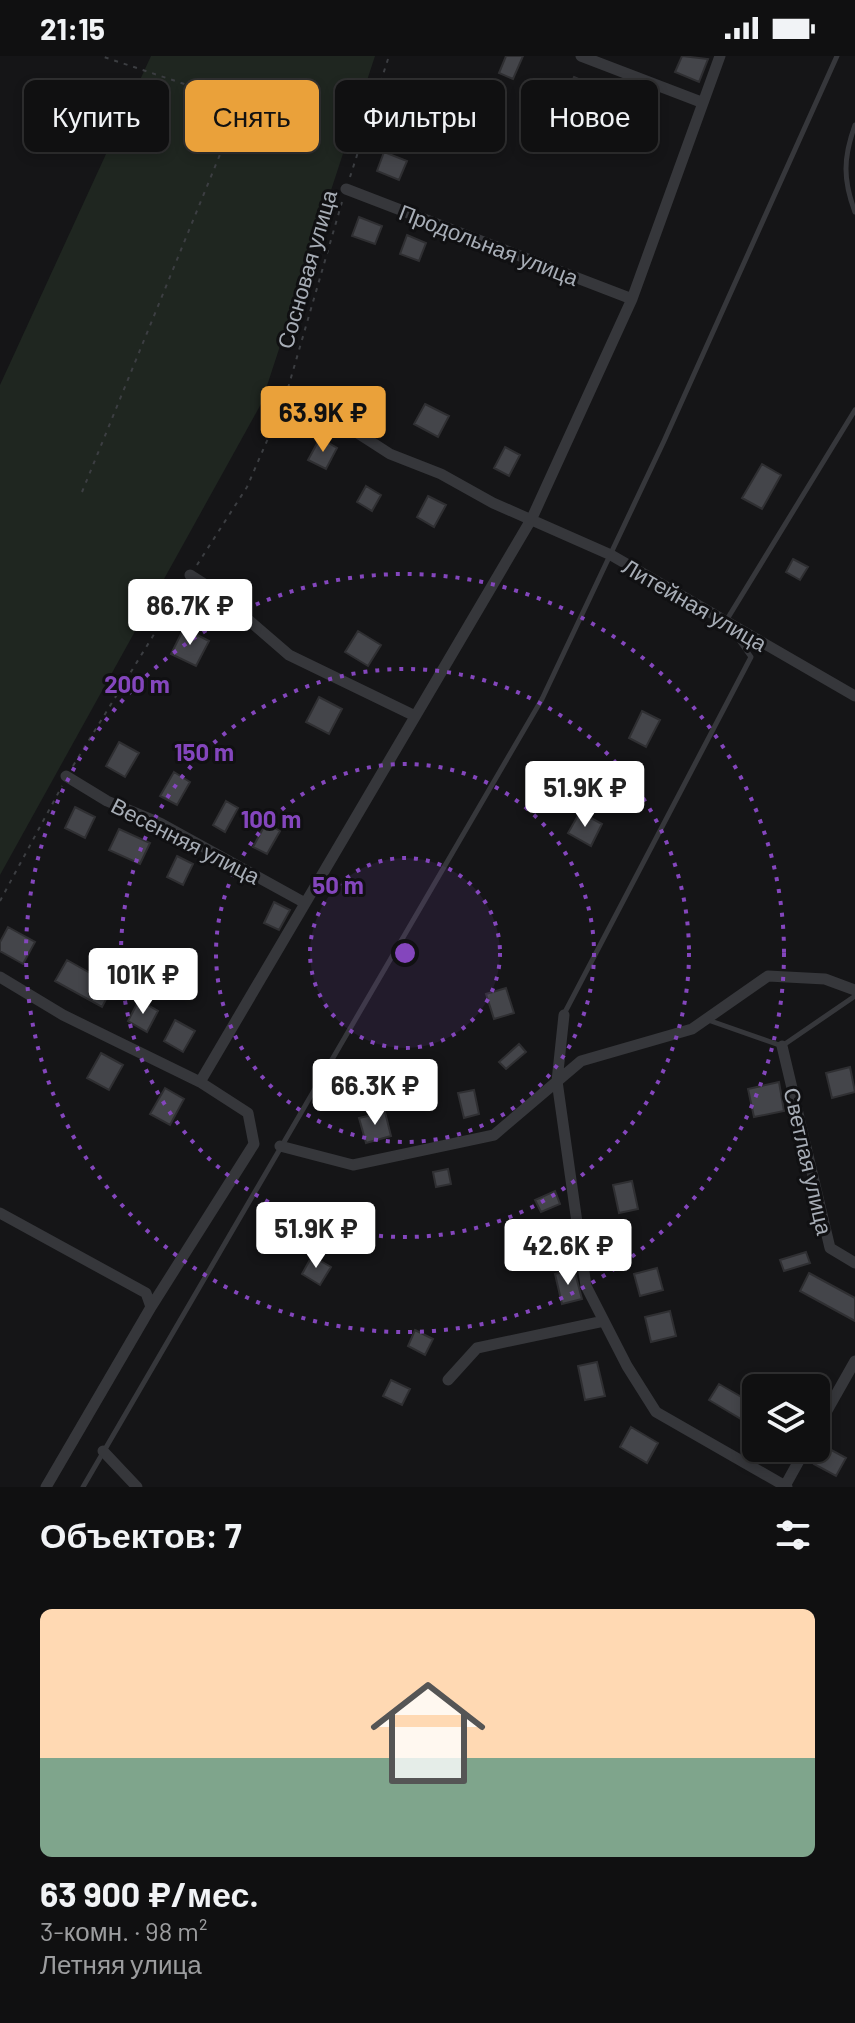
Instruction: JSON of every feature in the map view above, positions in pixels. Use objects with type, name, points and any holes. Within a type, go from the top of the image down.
[{"type":"street","points":[[581,56],[701,102]]},
{"type":"street","points":[[200,1082],[413,715],[532,518],[632,299],[720,56]]},
{"type":"street","name":"Продольная улица","points":[[346,189],[632,299]]},
{"type":"street","name":"Литейная улица","points":[[284,401],[342,423],[390,454],[441,474],[493,503],[611,555],[855,696]]},
{"type":"street","points":[[190,575],[215,591],[289,655],[413,715]]},
{"type":"street","name":"Весенняя улица","points":[[66,776],[107,801],[160,823],[305,903]]},
{"type":"street","points":[[280,1146],[353,1165],[494,1135],[581,1061],[692,1029],[768,976],[825,979],[855,993]]},
{"type":"street","points":[[0,977],[63,1015],[200,1082],[248,1113],[254,1144],[151,1307],[46,1487]]},
{"type":"street","points":[[564,1015],[557,1081],[586,1286],[604,1321],[656,1412],[786,1486],[799,1462]]},
{"type":"street","name":"Светлая улица","points":[[782,1046],[830,1248],[855,1263]]},
{"type":"street","points":[[0,1213],[146,1293],[151,1307]]},
{"type":"street","points":[[448,1380],[477,1348],[604,1321]]},
{"type":"street","points":[[830,1405],[855,1361]]},
{"type":"street","points":[[103,1451],[137,1487]]},
{"type":"lane","points":[[83,1487],[542,699],[809,126],[837,56]]},
{"type":"lane","points":[[855,125],[846,150],[844,184],[855,212]]},
{"type":"lane","points":[[564,1015],[751,657],[726,621],[855,410]]},
{"type":"lane","points":[[706,1019],[782,1046],[855,993]]},
{"type":"path","points":[[82,492],[241,103],[101,56]]},
{"type":"path","name":"Сосновая улица","points":[[0,901],[66,776],[247,487],[284,401],[346,189],[389,56]]},
{"type":"shaded area","points":[[151,56],[375,56],[367,80],[335,80],[335,152],[344,152],[261,404],[0,875],[0,385],[107,152],[169,152],[169,80],[140,80]]},
{"type":"building","points":[[506,56],[523,56],[513,79],[499,73]]},
{"type":"building","points":[[682,56],[708,59],[699,82],[675,72]]},
{"type":"building","points":[[384,152],[407,161],[399,180],[377,171]]},
{"type":"building","points":[[359,217],[382,226],[375,244],[352,236]]},
{"type":"building","points":[[407,235],[426,243],[419,261],[400,254]]},
{"type":"building","points":[[425,404],[449,416],[438,437],[414,424]]},
{"type":"building","points":[[320,438],[337,448],[326,469],[308,460]]},
{"type":"building","points":[[505,447],[520,455],[509,476],[494,468]]},
{"type":"building","points":[[762,464],[781,475],[762,509],[742,498]]},
{"type":"building","points":[[366,486],[381,495],[372,511],[357,502]]},
{"type":"building","points":[[428,496],[446,505],[434,527],[417,517]]},
{"type":"building","points":[[793,559],[808,567],[800,580],[786,572]]},
{"type":"building","points":[[184,628],[209,641],[196,666],[171,654]]},
{"type":"building","points":[[358,631],[381,645],[368,666],[345,652]]},
{"type":"building","points":[[319,697],[342,709],[329,734],[306,722]]},
{"type":"building","points":[[642,711],[660,720],[646,747],[629,738]]},
{"type":"building","points":[[119,742],[139,753],[125,777],[106,766]]},
{"type":"building","points":[[174,772],[190,782],[177,805],[160,796]]},
{"type":"building","points":[[226,801],[238,808],[225,832],[213,825]]},
{"type":"building","points":[[75,807],[95,817],[85,838],[65,828]]},
{"type":"building","points":[[580,812],[602,824],[591,846],[568,833]]},
{"type":"building","points":[[266,823],[280,831],[267,854],[253,847]]},
{"type":"building","points":[[119,829],[150,843],[140,864],[109,850]]},
{"type":"building","points":[[177,856],[193,864],[183,885],[167,877]]},
{"type":"building","points":[[274,902],[290,910],[279,930],[264,923]]},
{"type":"building","points":[[8,927],[35,942],[23,964],[0,951],[0,942]]},
{"type":"building","points":[[67,960],[113,986],[102,1007],[55,981]]},
{"type":"building","points":[[506,988],[514,1013],[494,1019],[486,994]]},
{"type":"building","points":[[139,1000],[158,1011],[147,1032],[128,1021]]},
{"type":"building","points":[[175,1020],[195,1031],[183,1052],[164,1041]]},
{"type":"building","points":[[519,1044],[526,1052],[506,1069],[499,1062]]},
{"type":"building","points":[[101,1053],[123,1065],[109,1090],[87,1078]]},
{"type":"building","points":[[850,1067],[855,1092],[832,1098],[826,1073]]},
{"type":"building","points":[[779,1082],[784,1111],[754,1117],[748,1089]]},
{"type":"building","points":[[165,1088],[184,1099],[170,1125],[150,1114]]},
{"type":"building","points":[[474,1090],[479,1114],[464,1118],[458,1093]]},
{"type":"building","points":[[385,1112],[391,1136],[366,1143],[359,1118]]},
{"type":"building","points":[[448,1169],[451,1184],[436,1187],[433,1172]]},
{"type":"building","points":[[632,1181],[638,1209],[619,1213],[613,1185]]},
{"type":"building","points":[[555,1191],[560,1204],[541,1212],[535,1200]]},
{"type":"building","points":[[806,1252],[810,1263],[784,1271],[780,1260]]},
{"type":"building","points":[[312,1256],[331,1267],[320,1285],[302,1274]]},
{"type":"building","points":[[657,1268],[663,1290],[640,1296],[634,1274]]},
{"type":"building","points":[[574,1269],[582,1299],[562,1304],[555,1274]]},
{"type":"building","points":[[809,1273],[855,1298],[855,1321],[800,1291]]},
{"type":"building","points":[[670,1311],[676,1336],[651,1342],[645,1317]]},
{"type":"building","points":[[415,1330],[433,1339],[425,1355],[408,1346]]},
{"type":"building","points":[[597,1362],[605,1396],[585,1400],[578,1366]]},
{"type":"building","points":[[391,1380],[410,1389],[402,1405],[383,1396]]},
{"type":"building","points":[[719,1384],[742,1397],[741,1419],[709,1400]]},
{"type":"building","points":[[631,1427],[658,1443],[647,1463],[620,1447]]},
{"type":"building","points":[[830,1449],[846,1458],[836,1476],[814,1464],[830,1462]]}]
